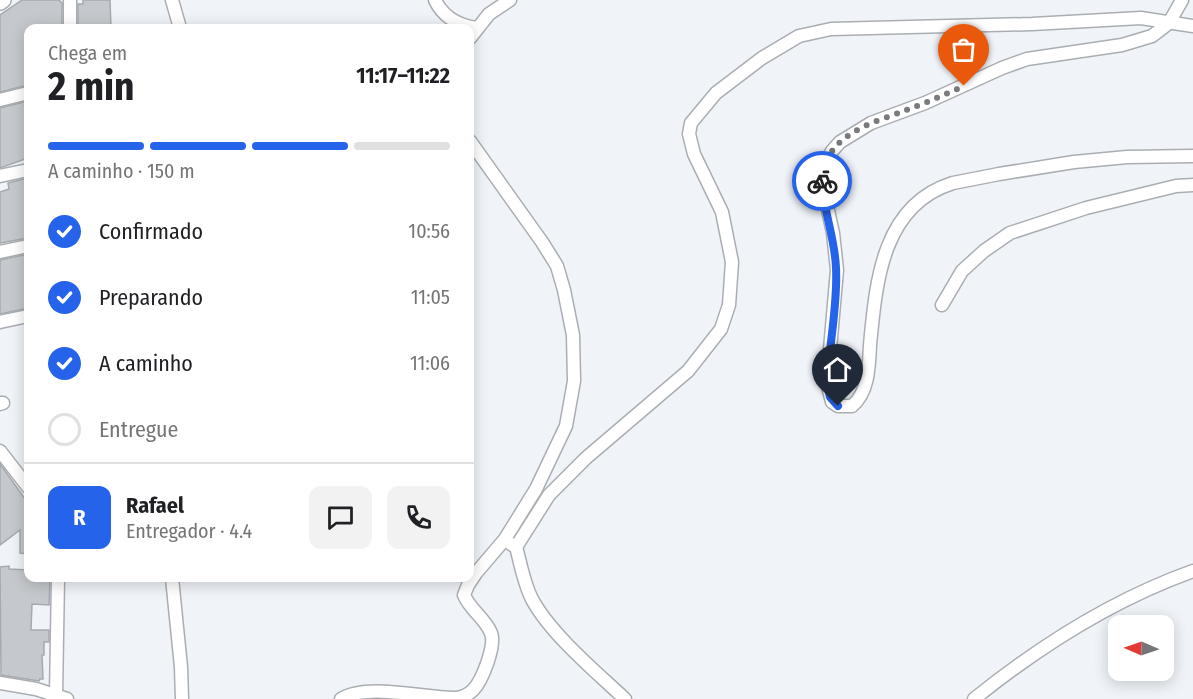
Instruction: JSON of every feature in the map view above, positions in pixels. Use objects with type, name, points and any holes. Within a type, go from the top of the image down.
[{"type":"street","points":[[70,0],[70,24]]},
{"type":"street","points":[[172,0],[179,24]]},
{"type":"street","points":[[435,0],[446,16],[458,24]]},
{"type":"street","points":[[474,32],[489,14],[510,0]]},
{"type":"street","points":[[1182,0],[1169,23],[1152,36],[1122,45],[1027,59],[926,103],[871,123],[836,146],[826,160],[822,183],[837,270],[827,383],[832,402],[838,406],[852,406],[863,391],[867,377],[876,297],[885,254],[896,226],[912,205],[953,183],[1040,167],[1127,157],[1193,156]]},
{"type":"street","points":[[516,547],[549,495],[586,458],[688,371],[721,329],[729,305],[732,262],[722,212],[694,154],[689,134],[691,123],[716,93],[762,58],[800,36],[831,29],[1032,24],[1141,18],[1193,26]]},
{"type":"street","points":[[0,100],[24,94]]},
{"type":"street","points":[[474,147],[557,266],[573,334],[574,381],[566,426],[536,489],[505,539],[474,576]]},
{"type":"street","points":[[0,176],[24,171]]},
{"type":"street","points":[[942,305],[962,271],[984,251],[1010,233],[1086,208],[1193,184]]},
{"type":"street","points":[[0,252],[24,247]]},
{"type":"street","points":[[0,322],[24,317]]},
{"type":"street","points":[[0,451],[24,483]]},
{"type":"street","points":[[505,539],[516,547],[532,600],[546,620],[625,699]]},
{"type":"street","points":[[974,699],[1044,646],[1089,618],[1139,592],[1193,571]]},
{"type":"street","points":[[0,683],[28,687],[62,697],[58,582]]},
{"type":"street","points":[[172,582],[182,699]]},
{"type":"street","points":[[341,699],[384,692],[457,698],[466,696],[472,691],[482,675],[493,647],[492,635],[484,621],[468,604],[464,595],[470,582]]},
{"type":"building","points":[[22,0],[59,0],[62,3],[62,24],[24,24],[24,86],[0,92],[0,15]]},
{"type":"building","points":[[83,0],[110,0],[111,24],[78,24],[78,4],[83,4]]},
{"type":"building","points":[[24,102],[24,159],[0,168],[0,108]]},
{"type":"building","points":[[24,179],[24,239],[0,243],[0,192],[9,189],[8,183]]},
{"type":"building","points":[[24,255],[24,309],[0,314],[0,260]]},
{"type":"building","points":[[0,464],[24,497],[24,554],[20,553],[20,530],[0,545]]},
{"type":"building","points":[[9,566],[9,569],[24,570],[24,582],[50,582],[49,605],[32,604],[31,630],[49,630],[49,642],[44,642],[44,655],[42,655],[43,679],[39,681],[1,675],[0,567]]},
{"type":"way so far","points":[[822,181],[826,160],[840,142],[871,123],[964,86]]},
{"type":"route","points":[[822,181],[837,270],[827,383],[832,402],[838,406]]}]
